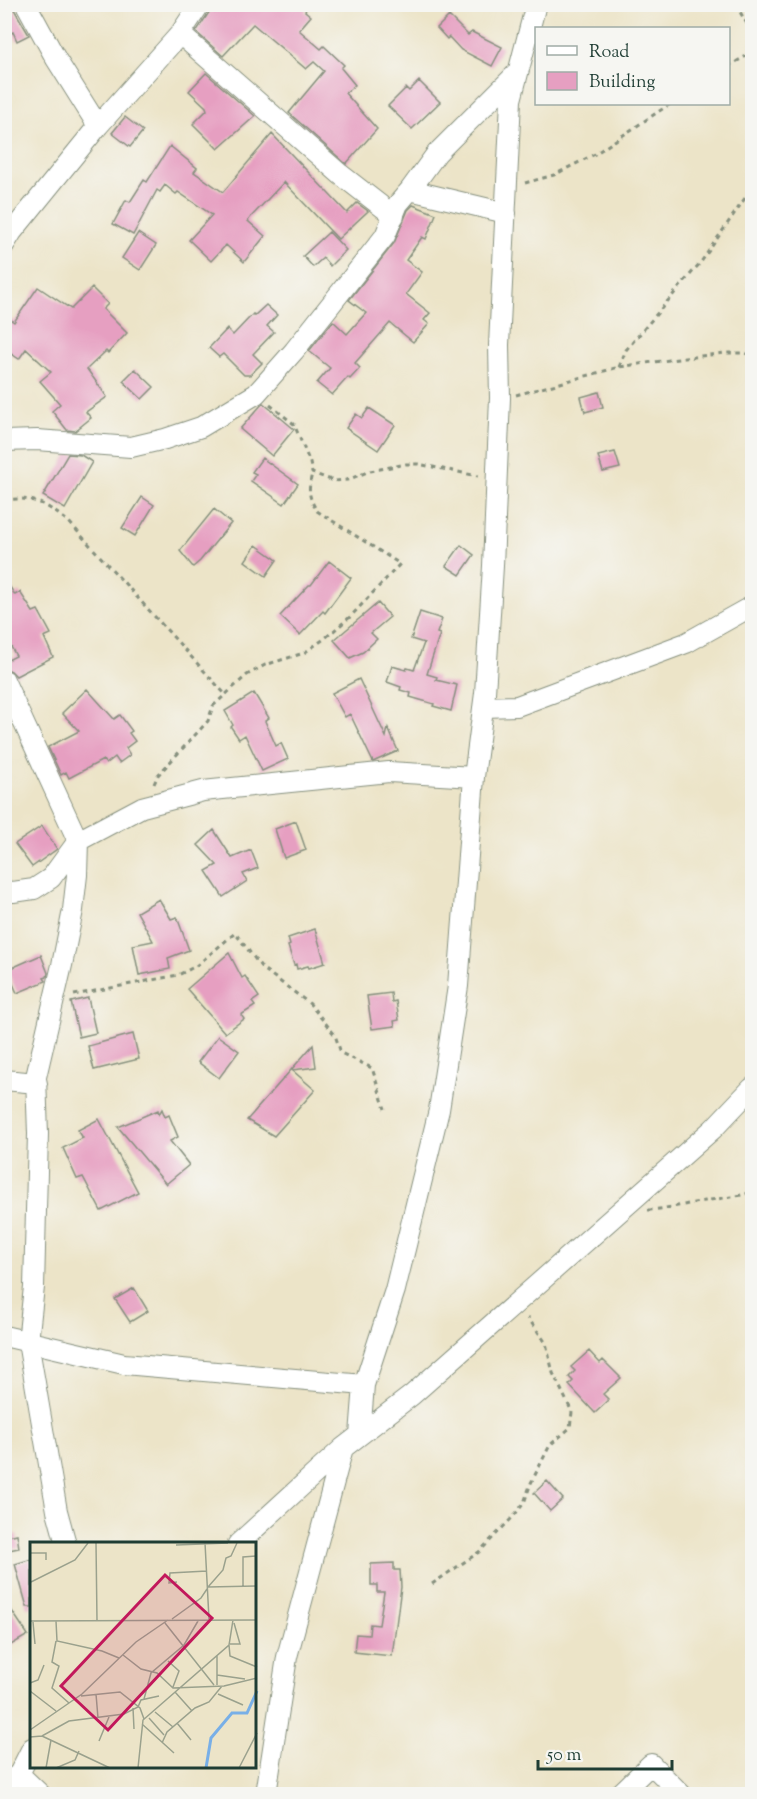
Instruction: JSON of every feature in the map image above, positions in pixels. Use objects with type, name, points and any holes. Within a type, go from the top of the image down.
[{"type":"street","points":[[26,4],[56,59],[98,126]]},
{"type":"street","points":[[4,245],[98,126],[180,34],[200,4]]},
{"type":"street","points":[[360,1435],[364,1385],[395,1290],[439,1110],[458,986],[493,566],[500,398],[499,345],[511,100],[536,4]]},
{"type":"street","points":[[180,34],[340,174],[394,216]]},
{"type":"street","points":[[4,441],[38,440],[131,447],[201,427],[256,394],[294,351],[385,236],[398,204],[443,146],[520,70]]},
{"type":"street","points":[[410,190],[506,213]]},
{"type":"street","points":[[483,706],[517,706],[686,643],[753,606]]},
{"type":"street","points":[[4,680],[78,841],[73,910],[37,1083],[34,1287],[28,1342],[57,1511],[65,1542]]},
{"type":"street","points":[[4,891],[34,889],[51,878],[78,841],[142,807],[203,791],[389,772],[474,777]]},
{"type":"street","points":[[4,1080],[37,1083]]},
{"type":"street","points":[[240,1542],[343,1448],[412,1395],[713,1129],[753,1088]]},
{"type":"street","points":[[4,1336],[124,1364],[364,1385]]},
{"type":"street","points":[[266,1794],[287,1657],[343,1448]]},
{"type":"street","points":[[30,1751],[12,1779],[40,1794]]},
{"type":"street","points":[[620,1794],[651,1764],[681,1794]]},
{"type":"path","points":[[737,4],[753,32]]},
{"type":"path","points":[[730,65],[753,53]]},
{"type":"path","points":[[507,187],[554,175],[595,154],[668,105]]},
{"type":"path","points":[[619,368],[626,350],[671,300],[701,262],[753,188]]},
{"type":"path","points":[[500,398],[619,368],[725,353],[745,353],[753,356]]},
{"type":"path","points":[[142,807],[158,775],[208,721],[213,706],[225,694],[247,675],[265,665],[303,653],[324,639],[350,617],[400,564],[317,512],[309,498],[308,487],[312,473],[310,463],[294,424],[256,394]]},
{"type":"path","points":[[312,473],[334,481],[347,480],[370,471],[406,464],[497,479]]},
{"type":"path","points":[[4,500],[22,498],[45,504],[69,522],[225,694]]},
{"type":"path","points":[[54,999],[178,975],[196,966],[235,933],[262,968],[310,1004],[335,1035],[341,1053],[372,1068],[385,1109]]},
{"type":"path","points":[[619,1212],[663,1209],[753,1192]]},
{"type":"path","points":[[432,1584],[479,1552],[513,1517],[524,1503],[550,1445],[570,1428],[572,1413],[553,1373],[546,1343],[516,1302]]},
{"type":"building","points":[[4,4],[11,4],[29,35],[17,41],[13,32],[4,36]]},
{"type":"building","points":[[212,4],[309,4],[305,11],[311,16],[299,30],[321,49],[324,46],[344,65],[341,68],[355,85],[345,93],[377,129],[346,164],[289,113],[324,71],[314,62],[306,69],[253,24],[223,56],[196,32]]},
{"type":"building","points":[[449,16],[468,35],[472,32],[502,47],[492,66],[461,50],[437,28]]},
{"type":"building","points":[[206,73],[255,116],[218,149],[193,124],[207,110],[189,91]]},
{"type":"building","points":[[419,81],[440,102],[412,129],[388,106],[406,88],[409,91]]},
{"type":"building","points":[[125,117],[143,131],[130,147],[112,133]]},
{"type":"building","points":[[272,134],[347,213],[357,203],[368,211],[338,239],[284,182],[248,221],[265,236],[244,262],[226,245],[211,261],[189,240],[212,215],[165,185],[160,192],[157,190],[133,235],[113,224],[126,200],[130,202],[144,180],[147,182],[170,146],[197,168],[194,172],[223,192]]},
{"type":"building","points":[[413,205],[436,214],[426,239],[422,237],[406,260],[422,272],[406,294],[430,313],[424,320],[429,324],[413,342],[390,323],[355,363],[360,368],[350,379],[348,377],[332,395],[317,383],[330,368],[309,351],[333,321],[347,334],[366,313],[349,300],[394,243],[408,210]]},
{"type":"building","points":[[329,232],[346,250],[330,266],[323,258],[313,267],[303,256]]},
{"type":"building","points":[[138,233],[156,245],[140,270],[122,258]]},
{"type":"building","points":[[38,287],[71,309],[92,288],[108,304],[103,309],[127,333],[108,353],[106,351],[87,369],[107,397],[86,412],[91,418],[75,431],[67,430],[52,411],[60,404],[40,381],[51,372],[26,349],[19,359],[4,349],[4,315],[14,322]]},
{"type":"building","points":[[266,305],[277,315],[267,326],[274,332],[253,354],[262,363],[250,375],[244,375],[223,354],[219,357],[209,348],[227,329],[233,335],[253,314],[255,315]]},
{"type":"building","points":[[135,369],[154,387],[142,399],[123,381]]},
{"type":"building","points":[[599,392],[603,407],[585,412],[581,397]]},
{"type":"building","points":[[263,403],[294,429],[272,456],[240,429]]},
{"type":"building","points":[[369,408],[395,425],[378,450],[346,428],[356,414],[362,418]]},
{"type":"building","points":[[615,452],[620,468],[603,472],[598,456]]},
{"type":"building","points":[[68,454],[81,455],[92,462],[65,509],[43,496]]},
{"type":"building","points":[[262,458],[298,484],[284,504],[251,481],[256,474],[252,472]]},
{"type":"building","points":[[142,497],[154,505],[135,536],[122,528]]},
{"type":"building","points":[[214,509],[231,523],[193,567],[180,551]]},
{"type":"building","points":[[256,545],[277,560],[266,576],[245,561]]},
{"type":"building","points":[[461,545],[474,555],[460,575],[446,566]]},
{"type":"building","points":[[329,561],[351,578],[325,613],[323,611],[300,635],[280,616],[311,585]]},
{"type":"building","points":[[4,578],[15,595],[20,592],[33,612],[38,610],[51,634],[44,637],[53,657],[16,676],[4,668],[4,662],[16,656],[4,634]]},
{"type":"building","points":[[378,603],[390,617],[371,633],[377,639],[363,652],[350,658],[334,640]]},
{"type":"building","points":[[420,612],[442,619],[437,633],[440,634],[427,674],[437,677],[436,680],[457,685],[451,711],[410,697],[411,693],[400,690],[401,687],[387,682],[392,666],[414,670],[424,643],[411,639]]},
{"type":"building","points":[[359,679],[386,737],[388,728],[398,751],[373,762],[350,714],[345,717],[332,693]]},
{"type":"building","points":[[87,689],[114,719],[120,715],[132,731],[129,733],[135,741],[126,748],[130,755],[119,763],[115,757],[106,764],[103,760],[69,778],[66,772],[61,775],[48,747],[79,731],[62,713]]},
{"type":"building","points":[[254,693],[269,718],[265,721],[276,746],[281,743],[288,759],[262,771],[245,735],[239,739],[225,711]]},
{"type":"building","points":[[296,821],[306,850],[284,858],[275,829]]},
{"type":"building","points":[[42,826],[57,849],[32,867],[15,844]]},
{"type":"building","points":[[214,830],[232,858],[251,850],[258,868],[243,874],[247,881],[223,897],[206,871],[217,865],[198,845]]},
{"type":"building","points":[[159,899],[171,919],[177,917],[189,950],[168,958],[170,969],[139,975],[133,945],[153,941],[137,912]]},
{"type":"building","points":[[315,929],[325,963],[297,969],[288,946],[290,945],[288,938]]},
{"type":"building","points":[[229,953],[242,978],[245,976],[259,997],[252,1002],[255,1006],[241,1015],[244,1019],[225,1033],[187,989]]},
{"type":"building","points":[[41,955],[48,973],[44,978],[46,981],[17,993],[7,970]]},
{"type":"building","points":[[391,993],[392,1002],[396,1001],[399,1020],[394,1021],[395,1026],[372,1029],[367,996]]},
{"type":"building","points":[[88,998],[96,1033],[79,1037],[71,1002]]},
{"type":"building","points":[[133,1034],[139,1059],[94,1070],[88,1046]]},
{"type":"building","points":[[218,1036],[239,1051],[219,1078],[198,1062]]},
{"type":"building","points":[[313,1045],[316,1067],[292,1070],[315,1090],[274,1136],[247,1120]]},
{"type":"building","points":[[162,1109],[165,1117],[169,1115],[178,1137],[170,1141],[189,1165],[166,1184],[118,1127],[158,1110],[159,1114]]},
{"type":"building","points":[[99,1119],[138,1192],[101,1211],[83,1177],[77,1179],[63,1148],[83,1138],[78,1130]]},
{"type":"building","points":[[134,1288],[148,1311],[130,1322],[115,1299]]},
{"type":"building","points":[[589,1351],[600,1363],[603,1360],[621,1378],[603,1394],[609,1400],[595,1413],[569,1385],[573,1381],[569,1377],[575,1371],[571,1367]]},
{"type":"building","points":[[547,1481],[563,1499],[550,1511],[534,1493]]},
{"type":"building","points":[[17,1534],[19,1548],[4,1551],[4,1537]]},
{"type":"building","points":[[30,1560],[30,1607],[27,1607],[15,1564]]},
{"type":"building","points":[[394,1563],[394,1570],[400,1570],[401,1587],[392,1656],[354,1652],[356,1634],[369,1635],[370,1624],[379,1625],[384,1592],[377,1592],[377,1585],[371,1585],[371,1564]]},
{"type":"building","points":[[4,1599],[28,1635],[4,1649]]}]
